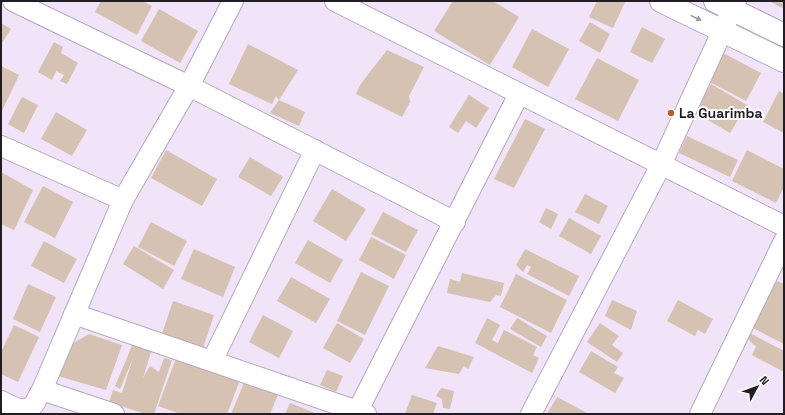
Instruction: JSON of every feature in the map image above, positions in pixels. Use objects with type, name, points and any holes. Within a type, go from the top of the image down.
[{"type":"main road","points":[[661,1],[784,61]]},
{"type":"main road","points":[[728,4],[784,35]]},
{"type":"street","points":[[13,1],[189,86],[454,222]]},
{"type":"street","points":[[1,401],[15,408],[26,409],[33,406],[42,390],[123,200],[189,86],[233,1]]},
{"type":"street","points":[[335,1],[784,226]]},
{"type":"street","points":[[531,414],[661,165],[722,31],[728,4]]},
{"type":"street","points":[[74,314],[360,413],[519,94]]},
{"type":"street","points":[[1,146],[123,200]]},
{"type":"street","points":[[212,361],[315,150]]},
{"type":"street","points":[[700,414],[784,241]]},
{"type":"street","points":[[42,390],[114,414]]},
{"type":"building","points":[[101,1],[143,1],[152,6],[137,35],[95,12]]},
{"type":"building","points":[[453,1],[493,1],[519,17],[490,65],[434,31]]},
{"type":"building","points":[[597,1],[625,2],[613,28],[589,17]]},
{"type":"building","points":[[769,1],[784,1],[784,9]]},
{"type":"building","points":[[159,9],[198,31],[180,63],[141,41]]},
{"type":"building","points":[[590,22],[610,34],[600,53],[579,41]]},
{"type":"building","points":[[1,23],[11,29],[2,43],[1,43]]},
{"type":"building","points":[[642,27],[665,39],[652,63],[630,52]]},
{"type":"building","points":[[532,29],[569,49],[548,87],[512,67]]},
{"type":"building","points":[[54,42],[63,47],[61,53],[78,63],[67,84],[60,81],[64,75],[56,71],[52,80],[38,72]]},
{"type":"building","points":[[248,44],[298,70],[279,100],[276,96],[272,104],[229,84]]},
{"type":"building","points":[[387,50],[424,67],[409,96],[410,102],[402,117],[356,94],[360,85]]},
{"type":"building","points":[[723,53],[761,73],[746,101],[708,81]]},
{"type":"building","points":[[597,58],[639,80],[618,121],[575,99]]},
{"type":"building","points":[[1,66],[19,75],[1,113]]},
{"type":"building","points":[[711,84],[747,105],[730,133],[694,112]]},
{"type":"building","points":[[779,91],[784,94],[784,133],[763,122]]},
{"type":"building","points":[[469,95],[489,108],[476,128],[466,121],[458,133],[449,127]]},
{"type":"building","points":[[22,97],[38,105],[24,133],[8,124]]},
{"type":"building","points":[[279,100],[305,112],[299,126],[270,113]]},
{"type":"building","points":[[56,112],[87,130],[72,156],[41,139]]},
{"type":"building","points":[[525,119],[545,129],[514,188],[494,179]]},
{"type":"building","points":[[687,136],[738,160],[730,177],[679,153]]},
{"type":"building","points":[[166,150],[217,179],[202,206],[151,178]]},
{"type":"building","points":[[747,150],[784,169],[784,187],[776,203],[732,181]]},
{"type":"building","points":[[250,157],[283,177],[271,196],[238,177]]},
{"type":"building","points":[[1,172],[33,190],[14,230],[1,224]]},
{"type":"building","points":[[43,186],[73,202],[55,238],[24,222]]},
{"type":"building","points":[[332,189],[366,209],[346,241],[313,221]]},
{"type":"building","points":[[585,194],[608,206],[599,224],[575,212]]},
{"type":"building","points":[[546,208],[558,214],[551,229],[539,222]]},
{"type":"building","points":[[383,212],[418,230],[406,252],[371,234]]},
{"type":"building","points":[[569,218],[601,236],[591,254],[559,236]]},
{"type":"building","points":[[151,222],[187,241],[174,266],[138,247]]},
{"type":"building","points":[[371,237],[406,255],[394,279],[359,260]]},
{"type":"building","points":[[308,240],[343,260],[330,283],[295,263]]},
{"type":"building","points":[[44,241],[77,259],[64,283],[31,266]]},
{"type":"building","points":[[134,246],[174,270],[163,289],[123,264]]},
{"type":"building","points":[[194,249],[235,267],[223,297],[181,279]]},
{"type":"building","points":[[525,249],[579,276],[569,296],[527,274],[531,267],[527,265],[523,272],[516,265]]},
{"type":"building","points":[[361,272],[389,286],[365,335],[337,321]]},
{"type":"building","points":[[462,273],[504,283],[501,296],[496,295],[490,302],[447,293],[450,279],[460,282]]},
{"type":"building","points":[[516,274],[567,300],[551,333],[500,307]]},
{"type":"building","points":[[291,277],[330,299],[316,323],[277,301]]},
{"type":"building","points":[[777,281],[784,284],[784,344],[751,327]]},
{"type":"building","points":[[28,284],[56,297],[40,332],[13,319]]},
{"type":"building","points":[[612,300],[637,311],[631,330],[605,316]]},
{"type":"building","points":[[678,300],[713,319],[705,334],[698,330],[695,336],[667,321]]},
{"type":"building","points":[[173,301],[214,315],[203,348],[162,334]]},
{"type":"building","points":[[263,315],[293,331],[279,358],[249,342]]},
{"type":"building","points":[[487,318],[500,325],[492,340],[498,343],[504,330],[537,347],[533,355],[539,358],[532,373],[475,343]]},
{"type":"building","points":[[517,318],[547,336],[541,347],[510,329]]},
{"type":"building","points":[[337,323],[364,339],[350,363],[323,348]]},
{"type":"building","points":[[600,323],[619,336],[612,345],[623,353],[617,362],[587,342]]},
{"type":"building","points":[[14,325],[39,337],[18,382],[1,374],[1,352]]},
{"type":"building","points":[[748,332],[784,351],[784,372],[752,355],[756,347],[746,337]]},
{"type":"building","points":[[89,334],[122,345],[106,390],[51,374],[65,348]]},
{"type":"building","points":[[134,341],[152,349],[143,378],[150,366],[159,372],[164,358],[172,360],[154,414],[145,414],[109,402],[113,390],[122,393],[133,358],[120,389],[115,386]]},
{"type":"building","points":[[438,346],[474,357],[468,369],[464,366],[459,374],[425,368]]},
{"type":"building","points":[[591,351],[618,367],[614,373],[624,378],[615,393],[579,372]]},
{"type":"building","points":[[177,356],[240,380],[227,414],[180,414],[158,406]]},
{"type":"building","points":[[327,370],[343,376],[336,392],[320,385]]},
{"type":"building","points":[[246,378],[279,392],[270,414],[231,414]]},
{"type":"building","points":[[441,388],[454,391],[450,409],[443,408],[442,399],[436,396]]},
{"type":"building","points":[[412,395],[437,403],[433,414],[405,414]]},
{"type":"building","points":[[557,397],[589,414],[547,414]]},
{"type":"building","points":[[290,403],[317,414],[285,414]]},
{"type":"place","name":"La Guarimba","points":[[671,113]]}]
